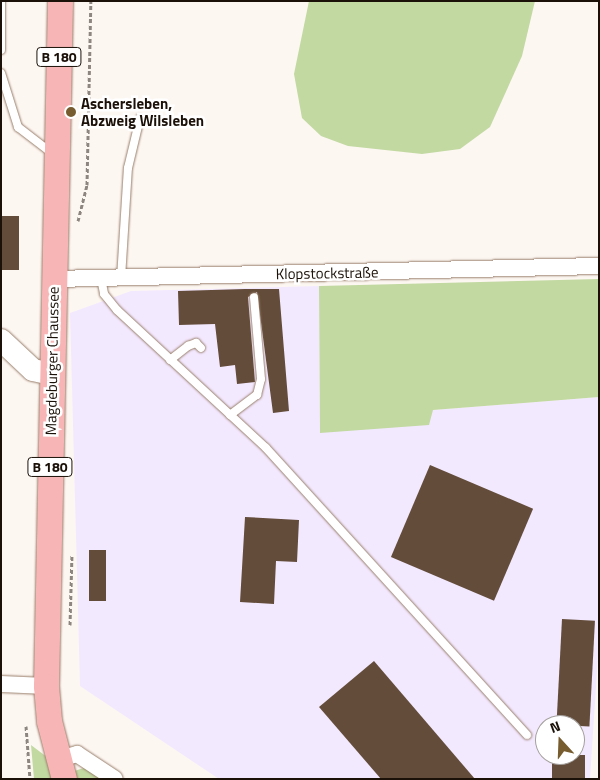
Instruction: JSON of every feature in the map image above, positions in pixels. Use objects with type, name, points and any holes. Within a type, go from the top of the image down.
[{"type":"main road","name":"Magdeburger Chaussee","points":[[60,1],[52,374],[36,687],[61,769]]},
{"type":"street","name":"Klopstockstraße","points":[[54,279],[599,266]]},
{"type":"street","points":[[1,340],[33,370],[52,374]]},
{"type":"street","points":[[2,684],[36,687]]},
{"type":"street","points":[[61,769],[77,754],[114,779]]},
{"type":"lane","points":[[1,50],[2,1]]},
{"type":"lane","points":[[1,73],[18,127],[38,146],[57,156]]},
{"type":"lane","points":[[121,278],[128,168],[140,118]]},
{"type":"lane","points":[[101,278],[104,294],[117,310],[230,415],[351,539],[527,735]]},
{"type":"lane","points":[[230,415],[257,395],[261,379],[254,297]]},
{"type":"lane","points":[[170,360],[188,346],[196,343],[201,348]]},
{"type":"path","points":[[76,226],[87,185],[91,1]]},
{"type":"path","points":[[68,631],[73,615],[72,547]]},
{"type":"path","points":[[30,779],[36,687]]},
{"type":"shaded area","points":[[319,286],[320,433],[433,410],[599,397],[599,641],[590,779],[219,779],[80,686],[70,313],[131,291]]},
{"type":"green space","points":[[309,1],[535,1],[522,56],[490,127],[460,149],[422,154],[348,146],[321,136],[302,118],[294,74]]},
{"type":"green space","points":[[599,279],[599,397],[433,410],[429,425],[320,433],[319,286]]},
{"type":"green space","points":[[31,745],[68,773],[87,767],[102,779],[34,779]]},
{"type":"building","points":[[1,216],[19,216],[19,270],[1,270]]},
{"type":"building","points":[[279,289],[289,411],[273,413],[257,292],[248,297],[255,382],[237,384],[235,365],[220,367],[215,324],[179,325],[178,291]]},
{"type":"building","points":[[430,465],[533,509],[494,601],[391,557]]},
{"type":"building","points":[[245,517],[299,520],[297,562],[276,561],[274,604],[240,602]]},
{"type":"building","points":[[89,550],[106,550],[106,601],[89,601]]},
{"type":"building","points":[[562,619],[595,621],[589,727],[585,726],[585,715],[557,715]]},
{"type":"building","points":[[374,661],[475,779],[381,779],[319,707]]},
{"type":"building","points":[[552,765],[585,765],[585,779],[552,779]]},
{"type":"place","name":"Aschersleben, Abzweig Wilsleben","points":[[71,112]]}]
